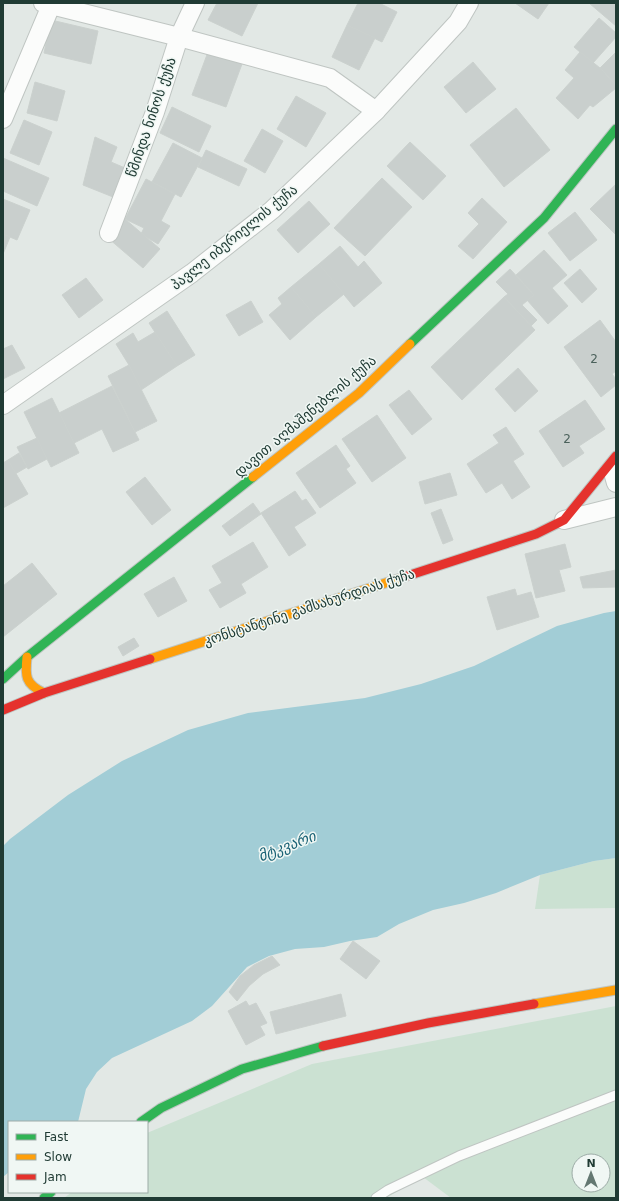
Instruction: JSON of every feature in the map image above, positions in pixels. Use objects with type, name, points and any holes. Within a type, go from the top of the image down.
[{"type":"main road","name":"დავით აღმაშენებლის ქუჩა","points":[[3,679],[27,657],[359,393],[544,218],[616,129]]},
{"type":"main road","points":[[564,520],[616,456]]},
{"type":"main road","name":"კონსტანტინე გამსახურდიას ქუჩა","points":[[3,710],[44,693],[536,534],[564,520]]},
{"type":"main road","points":[[27,657],[25,671],[27,681],[34,689],[44,693]]},
{"type":"main road","points":[[142,1121],[162,1108],[242,1069],[310,1049],[428,1023],[616,990]]},
{"type":"street","name":"წმინდა ნინოს ქუჩა","points":[[109,232],[155,112],[179,37],[195,3]]},
{"type":"street","name":"პავლე იბერიელის ქუჩა","points":[[3,405],[192,273],[272,210],[376,111],[458,22],[469,3]]},
{"type":"street","points":[[3,119],[49,4],[330,78],[376,111]]},
{"type":"street","points":[[616,465],[614,476],[616,483]]},
{"type":"street","name":"კონსტანტინე გამსახურდიას ქუჩა","points":[[564,520],[616,507]]},
{"type":"lane","points":[[376,1198],[388,1190],[459,1156],[616,1095]]},
{"type":"green space","points":[[616,858],[616,908],[535,909],[540,875],[594,861]]},
{"type":"green space","points":[[616,1006],[616,1198],[451,1198],[423,1177],[386,1198],[64,1198],[71,1193],[148,1193],[148,1133],[312,1064]]},
{"type":"water","name":"მტკვარი","points":[[616,611],[616,858],[594,861],[540,875],[496,893],[464,903],[433,910],[399,924],[377,937],[324,947],[295,949],[269,956],[247,967],[212,1006],[192,1021],[112,1058],[97,1072],[86,1089],[78,1121],[8,1121],[8,1173],[3,1177],[3,846],[10,839],[68,795],[122,761],[188,730],[248,713],[365,698],[421,684],[474,666],[557,626]]},
{"type":"building","points":[[217,3],[258,3],[242,36],[208,20]]},
{"type":"building","points":[[358,3],[379,3],[397,12],[382,42],[347,25]]},
{"type":"building","points":[[515,3],[549,3],[538,19]]},
{"type":"building","points":[[589,3],[616,3],[616,26]]},
{"type":"building","points":[[599,18],[616,33],[616,37],[593,63],[574,47]]},
{"type":"building","points":[[51,20],[98,31],[91,64],[44,53]]},
{"type":"building","points":[[347,25],[375,38],[359,70],[332,57]]},
{"type":"building","points":[[208,52],[242,64],[226,107],[192,95]]},
{"type":"building","points":[[580,52],[600,68],[616,85],[616,88],[593,107],[590,105],[578,119],[556,98],[574,78],[565,70]]},
{"type":"building","points":[[616,52],[616,85],[600,68]]},
{"type":"building","points":[[473,62],[496,89],[466,113],[444,87]]},
{"type":"building","points":[[35,82],[65,91],[57,121],[27,113]]},
{"type":"building","points":[[296,96],[326,113],[306,147],[277,129]]},
{"type":"building","points":[[172,107],[211,126],[199,152],[160,133]]},
{"type":"building","points":[[516,108],[550,150],[504,187],[470,145]]},
{"type":"building","points":[[24,120],[52,132],[39,165],[10,153]]},
{"type":"building","points":[[262,129],[283,141],[265,173],[244,161]]},
{"type":"building","points":[[95,137],[117,147],[111,162],[125,168],[113,197],[83,185]]},
{"type":"building","points":[[410,142],[446,176],[423,200],[387,166]]},
{"type":"building","points":[[173,143],[202,158],[181,197],[152,182]]},
{"type":"building","points":[[206,150],[247,169],[239,186],[198,167]]},
{"type":"building","points":[[3,158],[49,178],[37,206],[3,191]]},
{"type":"building","points":[[382,178],[412,207],[365,256],[334,228]]},
{"type":"building","points":[[146,179],[175,194],[161,221],[170,226],[158,244],[141,234],[144,228],[125,219]]},
{"type":"building","points":[[616,184],[616,235],[590,209]]},
{"type":"building","points":[[482,198],[507,222],[473,259],[458,246],[479,224],[468,213]]},
{"type":"building","points":[[3,199],[30,210],[17,240],[3,234]]},
{"type":"building","points":[[309,201],[330,224],[298,253],[277,230]]},
{"type":"building","points":[[575,212],[597,240],[570,261],[548,233]]},
{"type":"building","points":[[125,219],[160,249],[143,268],[108,238]]},
{"type":"building","points":[[3,234],[10,237],[3,254]]},
{"type":"building","points":[[340,246],[358,267],[364,261],[382,283],[354,307],[319,264]]},
{"type":"building","points":[[544,250],[567,275],[552,288],[568,306],[548,324],[527,300],[534,295],[516,275]]},
{"type":"building","points":[[319,264],[344,294],[316,317],[291,287]]},
{"type":"building","points":[[510,269],[534,295],[522,305],[537,320],[531,326],[504,297],[508,294],[496,282]]},
{"type":"building","points":[[580,269],[597,289],[582,303],[564,283]]},
{"type":"building","points":[[86,278],[103,300],[79,318],[62,295]]},
{"type":"building","points":[[291,287],[316,317],[290,340],[269,315],[282,304],[278,298]]},
{"type":"building","points":[[504,297],[535,330],[462,400],[431,367]]},
{"type":"building","points":[[251,301],[263,322],[239,336],[226,315]]},
{"type":"building","points":[[167,311],[195,355],[177,366],[149,323]]},
{"type":"building","points":[[600,320],[616,342],[616,371],[612,374],[616,379],[616,385],[601,397],[564,347]]},
{"type":"building","points":[[155,332],[177,366],[141,390],[129,365],[116,344],[133,333],[138,342]]},
{"type":"building","points":[[12,345],[25,368],[3,379],[3,349]]},
{"type":"building","points":[[129,365],[157,421],[135,432],[108,376]]},
{"type":"building","points":[[518,368],[538,391],[515,412],[495,389]]},
{"type":"building","points":[[112,386],[139,440],[113,452],[102,429],[74,443],[59,413]]},
{"type":"building","points":[[409,390],[432,419],[412,435],[389,405]]},
{"type":"building","points":[[52,398],[79,453],[51,467],[24,412]]},
{"type":"building","points":[[585,400],[605,429],[579,446],[584,453],[563,467],[539,431]]},
{"type":"building","points":[[377,415],[406,458],[372,482],[342,439]]},
{"type":"building","points":[[506,427],[524,454],[513,461],[530,487],[512,499],[502,483],[486,493],[467,464],[499,443],[493,435]]},
{"type":"building","points":[[37,438],[47,459],[28,469],[17,447]]},
{"type":"building","points":[[336,445],[350,466],[346,469],[356,483],[320,508],[296,473]]},
{"type":"building","points":[[19,453],[27,467],[15,474],[8,460]]},
{"type":"building","points":[[8,460],[28,494],[3,508],[3,463]]},
{"type":"building","points":[[450,473],[457,495],[425,504],[419,482]]},
{"type":"building","points":[[145,477],[171,510],[152,525],[126,492]]},
{"type":"building","points":[[295,491],[302,501],[306,499],[316,513],[294,527],[306,545],[289,556],[261,513]]},
{"type":"building","points":[[253,503],[261,514],[230,536],[222,526]]},
{"type":"building","points":[[441,509],[453,540],[443,544],[431,513]]},
{"type":"building","points":[[253,542],[268,567],[241,584],[246,593],[220,608],[209,590],[222,583],[212,566]]},
{"type":"building","points":[[565,544],[571,567],[559,570],[565,591],[536,598],[525,554]]},
{"type":"building","points":[[32,563],[57,594],[3,637],[3,586]]},
{"type":"building","points":[[616,570],[616,587],[583,588],[580,577]]},
{"type":"building","points":[[174,577],[187,601],[158,617],[144,594]]},
{"type":"building","points":[[515,589],[517,596],[531,592],[539,617],[497,630],[487,597]]},
{"type":"building","points":[[134,638],[139,646],[123,656],[118,647]]},
{"type":"building","points":[[353,941],[380,961],[366,979],[340,959]]},
{"type":"building","points":[[272,956],[280,965],[263,974],[249,986],[237,1001],[229,992],[240,976],[254,965]]},
{"type":"building","points":[[341,994],[346,1016],[276,1034],[270,1012]]},
{"type":"building","points":[[246,1001],[249,1006],[256,1003],[267,1023],[260,1026],[265,1035],[246,1045],[228,1011]]},
{"type":"traffic: fast","points":[[410,344],[544,218],[616,129]]},
{"type":"traffic: fast","points":[[3,679],[27,657],[253,477]]},
{"type":"traffic: fast","points":[[142,1121],[161,1108],[242,1069],[323,1046]]},
{"type":"traffic: fast","points":[[44,1198],[50,1193]]},
{"type":"traffic: slow","points":[[253,477],[359,393],[410,344]]},
{"type":"traffic: slow","points":[[150,659],[404,577]]},
{"type":"traffic: slow","points":[[27,657],[26,674],[28,679],[33,686],[44,693]]},
{"type":"traffic: slow","points":[[534,1004],[616,990]]},
{"type":"traffic: jam","points":[[404,577],[536,534],[564,520],[616,456]]},
{"type":"traffic: jam","points":[[3,710],[44,693],[150,659]]},
{"type":"traffic: jam","points":[[323,1046],[428,1023],[534,1004]]}]
